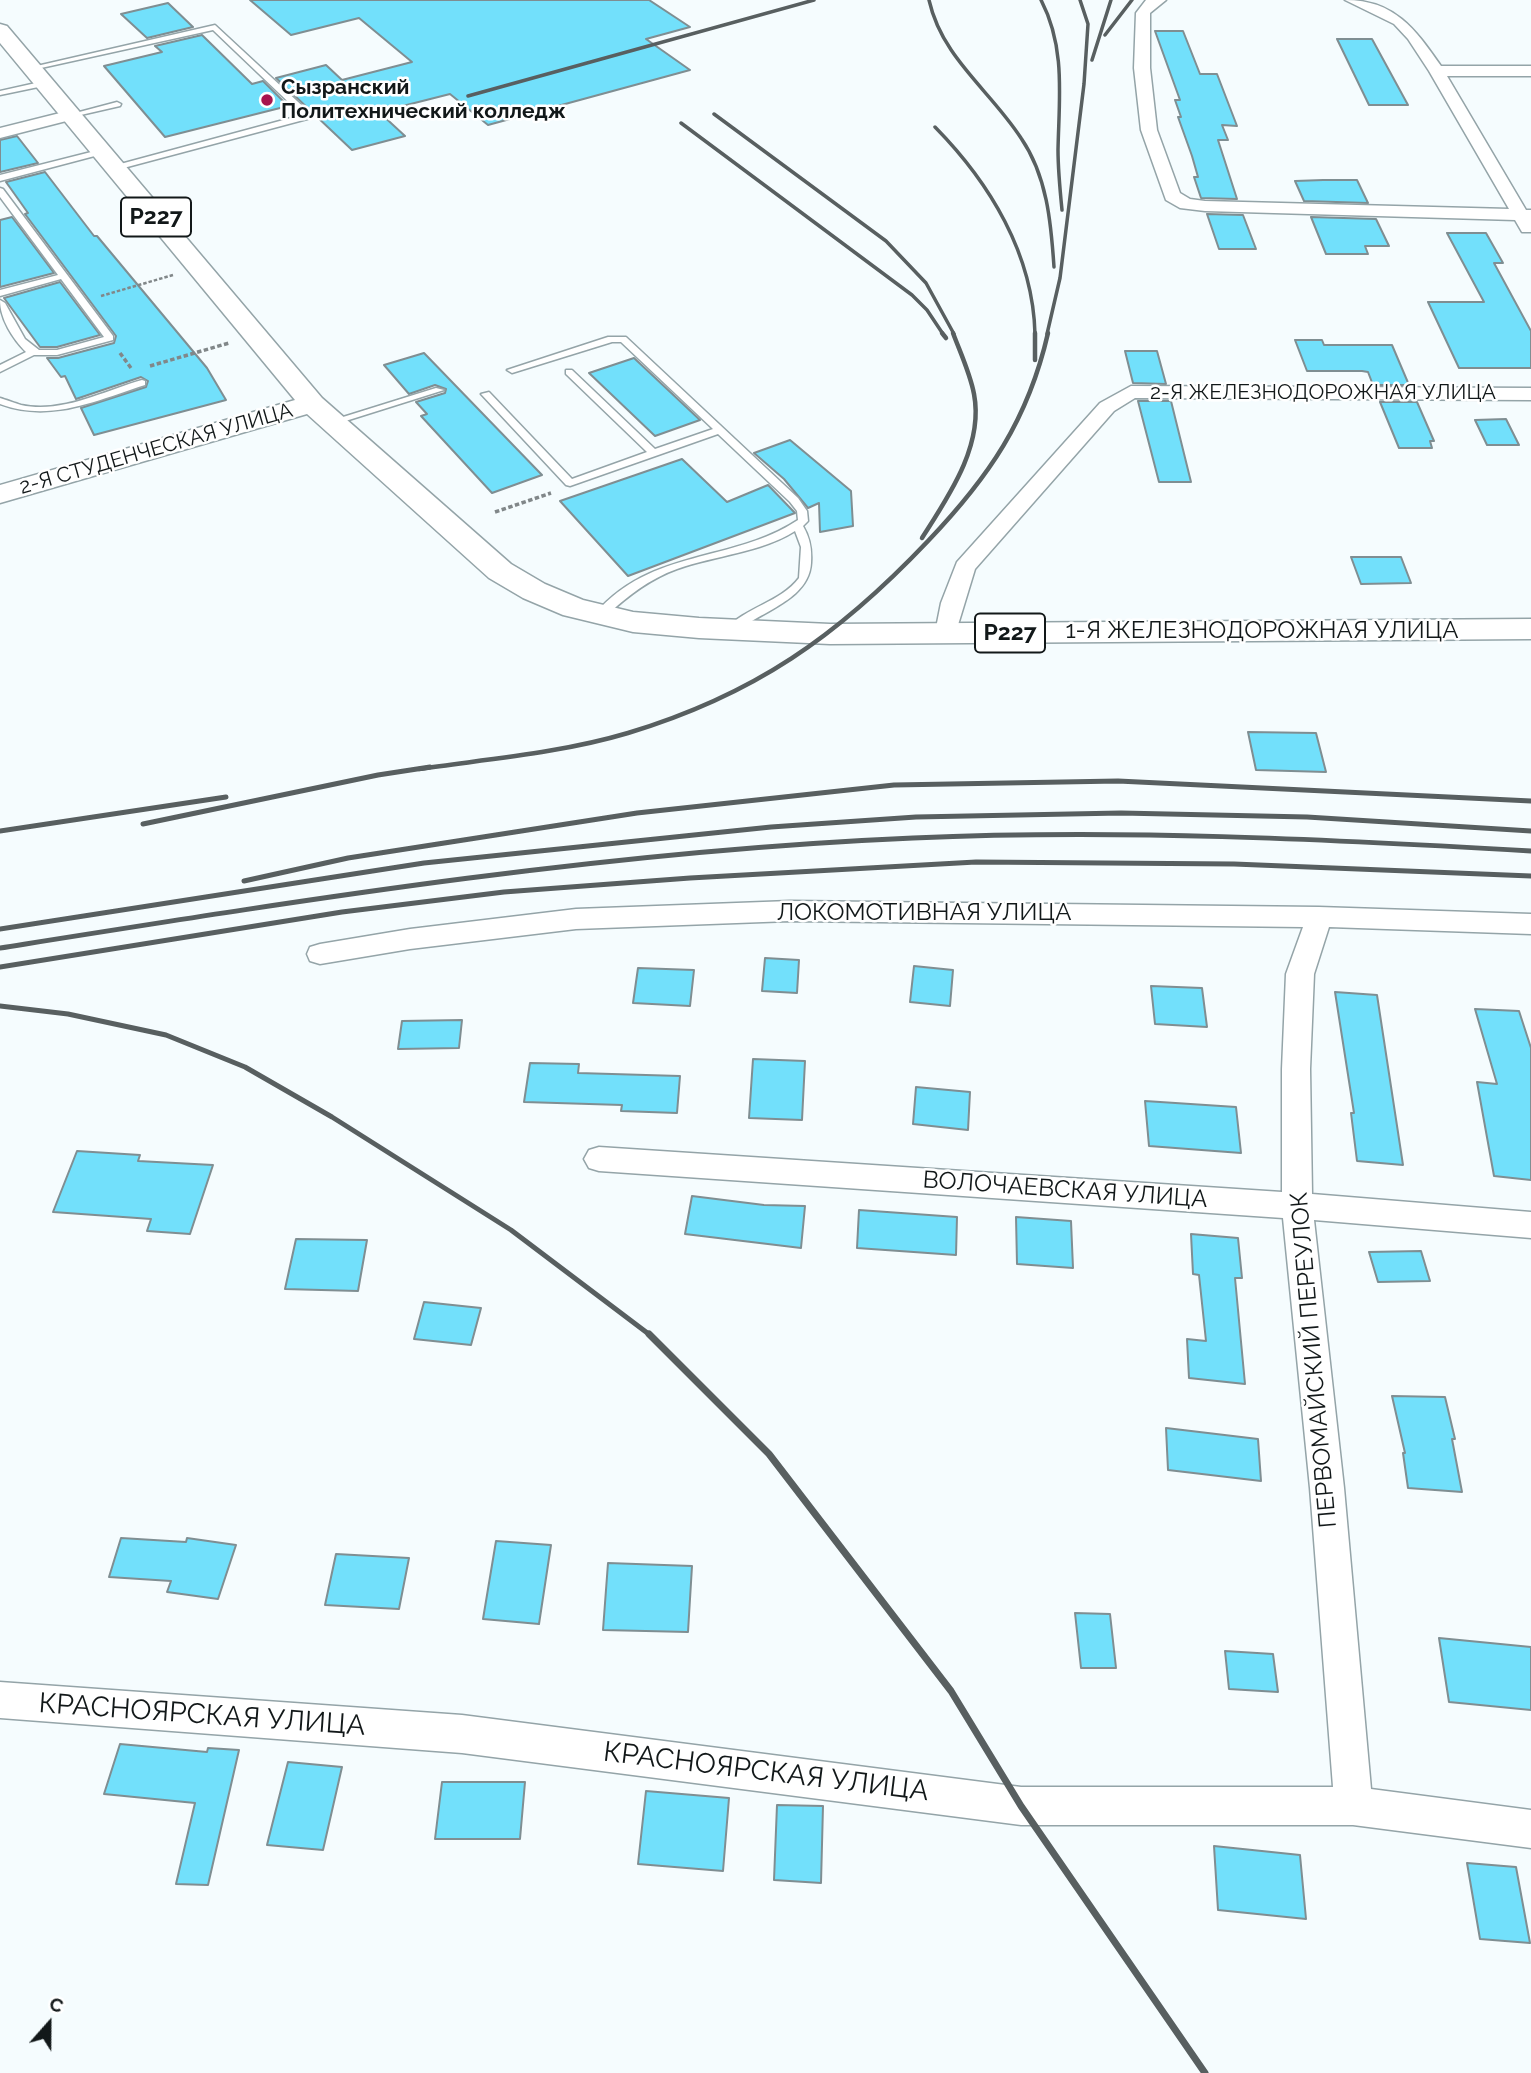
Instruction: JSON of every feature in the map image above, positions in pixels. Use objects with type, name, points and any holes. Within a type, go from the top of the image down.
[{"type":"main road","name":"Р227","points":[[0,30],[322,413]]},
{"type":"main road","name":"2-Я СТУДЕНЧЕСКАЯ УЛИЦА","points":[[0,494],[322,413]]},
{"type":"main road","name":"1-Я ЖЕЛЕЗНОДОРОЖНАЯ УЛИЦА","points":[[322,413],[500,571],[534,591],[575,608],[634,622],[830,634],[1531,629]]},
{"type":"street","points":[[1159,0],[1151,3],[1143,13],[1142,68],[1149,130],[1172,196],[1186,204],[1205,206],[1526,215]]},
{"type":"street","points":[[1352,0],[1399,20],[1437,71],[1526,215],[1531,234]]},
{"type":"street","points":[[1437,71],[1531,71]]},
{"type":"street","points":[[0,133],[72,115]]},
{"type":"street","name":"2-Я ЖЕЛЕЗНОДОРОЖНАЯ УЛИЦА","points":[[946,633],[952,603],[965,567],[1107,407],[1131,392],[1531,394]]},
{"type":"street","name":"ЛОКОМОТИВНАЯ УЛИЦА","points":[[320,954],[410,939],[576,919],[790,911],[1319,917],[1531,924]]},
{"type":"street","name":"ПЕРВОМАЙСКИЙ ПЕРЕУЛОК","points":[[1319,917],[1300,974],[1296,1069],[1297,1206],[1327,1489],[1353,1806]]},
{"type":"street","name":"ВОЛОЧАЕВСКАЯ УЛИЦА","points":[[598,1159],[1297,1206],[1531,1225]]},
{"type":"street","name":"КРАСНОЯРСКАЯ УЛИЦА","points":[[0,1700],[462,1734],[1021,1806],[1353,1806],[1531,1829]]},
{"type":"lane","points":[[0,93],[39,75],[215,27],[308,116],[109,160],[0,178]]},
{"type":"lane","points":[[72,115],[117,104]]},
{"type":"lane","points":[[0,191],[110,338],[51,354],[33,352],[28,349],[0,303]]},
{"type":"lane","points":[[0,293],[63,276]]},
{"type":"lane","points":[[512,370],[611,338],[623,339],[794,500],[802,511],[803,521],[786,534],[761,544],[697,559],[650,576],[601,614]]},
{"type":"lane","points":[[0,369],[33,352]]},
{"type":"lane","points":[[569,372],[654,454]]},
{"type":"lane","points":[[0,401],[35,411],[63,407],[142,383]]},
{"type":"lane","points":[[322,413],[439,390]]},
{"type":"lane","points":[[486,394],[570,483],[720,430]]},
{"type":"lane","points":[[732,629],[743,618],[796,590],[804,578],[807,548],[805,538],[797,525]]},
{"type":"path","points":[[82,301],[177,274]]},
{"type":"path","points":[[110,338],[142,383]]},
{"type":"path","points":[[133,371],[233,342]]},
{"type":"path","points":[[495,512],[543,497],[570,483]]},
{"type":"building","points":[[250,0],[649,0],[690,27],[646,39],[690,70],[488,125],[450,94],[379,112],[405,136],[352,150],[276,78],[326,65],[342,80],[412,62],[359,18],[291,35]]},
{"type":"building","points":[[168,3],[193,27],[147,38],[121,14]]},
{"type":"building","points":[[1155,31],[1183,31],[1200,74],[1217,74],[1237,126],[1222,125],[1228,140],[1218,140],[1237,199],[1201,198],[1194,177],[1198,177],[1178,117],[1181,117],[1175,100],[1180,100]]},
{"type":"building","points":[[202,35],[252,84],[263,81],[288,106],[165,137],[104,66],[162,52],[155,46]]},
{"type":"building","points":[[1337,39],[1372,39],[1408,105],[1369,105]]},
{"type":"building","points":[[17,136],[38,163],[0,172],[0,140]]},
{"type":"building","points":[[45,172],[94,236],[97,236],[207,368],[226,400],[94,435],[81,408],[146,387],[148,381],[141,377],[76,399],[65,376],[61,377],[47,358],[58,358],[114,343],[116,336],[25,214],[28,213],[6,182]]},
{"type":"building","points":[[1357,180],[1368,203],[1304,201],[1295,181]]},
{"type":"building","points":[[1207,214],[1243,215],[1256,249],[1219,249]]},
{"type":"building","points":[[12,217],[54,273],[0,287],[0,220]]},
{"type":"building","points":[[1311,217],[1376,219],[1389,246],[1365,246],[1368,254],[1326,254]]},
{"type":"building","points":[[1447,233],[1486,233],[1503,263],[1494,263],[1531,331],[1531,368],[1459,368],[1428,302],[1484,302]]},
{"type":"building","points":[[60,282],[100,335],[57,347],[40,347],[4,298]]},
{"type":"building","points":[[1295,340],[1322,340],[1324,345],[1392,345],[1409,385],[1373,385],[1368,372],[1362,371],[1307,371]]},
{"type":"building","points":[[1125,351],[1157,351],[1166,384],[1133,383]]},
{"type":"building","points":[[424,353],[542,475],[492,493],[421,416],[427,414],[416,402],[445,393],[446,389],[435,385],[409,394],[384,365]]},
{"type":"building","points":[[634,358],[700,420],[655,436],[589,373]]},
{"type":"building","points":[[1138,401],[1171,401],[1191,482],[1159,482]]},
{"type":"building","points":[[1380,402],[1417,402],[1434,441],[1430,441],[1432,448],[1399,448]]},
{"type":"building","points":[[1506,419],[1519,445],[1487,445],[1475,420]]},
{"type":"building","points":[[790,440],[851,491],[853,526],[820,532],[819,503],[808,508],[784,479],[754,453]]},
{"type":"building","points":[[682,459],[727,502],[768,485],[795,513],[628,576],[560,501]]},
{"type":"building","points":[[1351,557],[1401,557],[1411,583],[1361,584]]},
{"type":"building","points":[[1248,732],[1316,733],[1326,772],[1256,770]]},
{"type":"building","points":[[765,958],[799,960],[797,993],[762,991]]},
{"type":"building","points":[[914,966],[953,970],[950,1006],[910,1002]]},
{"type":"building","points":[[638,968],[694,970],[690,1006],[633,1003]]},
{"type":"building","points":[[1151,986],[1202,988],[1207,1027],[1155,1024]]},
{"type":"building","points":[[1335,992],[1377,995],[1403,1165],[1357,1161],[1351,1113],[1354,1113]]},
{"type":"building","points":[[1475,1009],[1519,1011],[1531,1048],[1531,1180],[1494,1176],[1477,1082],[1497,1084]]},
{"type":"building","points":[[462,1020],[459,1048],[398,1049],[402,1021]]},
{"type":"building","points":[[753,1059],[805,1061],[802,1120],[749,1118]]},
{"type":"building","points":[[530,1063],[579,1064],[578,1073],[680,1076],[677,1113],[621,1111],[622,1105],[524,1102]]},
{"type":"building","points":[[916,1087],[970,1092],[968,1130],[913,1124]]},
{"type":"building","points":[[1145,1101],[1236,1107],[1241,1153],[1149,1146]]},
{"type":"building","points":[[77,1151],[140,1155],[138,1161],[213,1165],[190,1234],[147,1231],[151,1219],[53,1212]]},
{"type":"building","points":[[692,1196],[764,1205],[805,1206],[801,1248],[685,1234]]},
{"type":"building","points":[[859,1210],[957,1217],[956,1255],[857,1248]]},
{"type":"building","points":[[1016,1217],[1071,1221],[1073,1268],[1017,1264]]},
{"type":"building","points":[[1191,1234],[1238,1238],[1242,1278],[1235,1278],[1245,1384],[1189,1378],[1187,1339],[1206,1341],[1199,1275],[1193,1274]]},
{"type":"building","points":[[296,1239],[367,1240],[358,1291],[285,1289]]},
{"type":"building","points":[[1421,1251],[1430,1281],[1378,1282],[1369,1252]]},
{"type":"building","points":[[424,1302],[481,1308],[471,1345],[414,1339]]},
{"type":"building","points":[[1392,1396],[1445,1397],[1455,1439],[1452,1439],[1462,1492],[1408,1488],[1405,1453]]},
{"type":"building","points":[[1166,1428],[1258,1439],[1261,1481],[1168,1470]]},
{"type":"building","points":[[121,1538],[186,1542],[187,1538],[236,1545],[218,1599],[167,1592],[171,1581],[109,1577]]},
{"type":"building","points":[[496,1541],[551,1545],[539,1624],[483,1619]]},
{"type":"building","points":[[336,1554],[409,1558],[399,1609],[325,1605]]},
{"type":"building","points":[[608,1563],[692,1566],[688,1632],[603,1630]]},
{"type":"building","points":[[1075,1613],[1110,1614],[1116,1668],[1081,1668]]},
{"type":"building","points":[[1439,1638],[1531,1647],[1531,1710],[1449,1702]]},
{"type":"building","points":[[1225,1651],[1273,1654],[1278,1692],[1229,1689]]},
{"type":"building","points":[[120,1744],[207,1752],[208,1748],[239,1750],[208,1885],[176,1884],[195,1803],[104,1794]]},
{"type":"building","points":[[288,1762],[342,1767],[323,1850],[267,1845]]},
{"type":"building","points":[[442,1782],[525,1782],[520,1839],[435,1839]]},
{"type":"building","points":[[646,1791],[729,1798],[723,1871],[638,1864]]},
{"type":"building","points":[[777,1805],[823,1806],[821,1883],[774,1880]]},
{"type":"building","points":[[1214,1846],[1300,1855],[1306,1919],[1218,1910]]},
{"type":"building","points":[[1467,1863],[1516,1867],[1530,1943],[1480,1939]]},
{"type":"railway","points":[[468,96],[814,0]]},
{"type":"railway","points":[[929,0],[935,21],[956,56],[1009,121],[1030,153],[1046,200],[1054,267]]},
{"type":"railway","points":[[1041,0],[1049,18],[1058,55],[1058,158],[1062,210]]},
{"type":"railway","points":[[1047,334],[1060,278],[1084,84],[1088,24],[1080,0]]},
{"type":"railway","points":[[1092,60],[1111,0]]},
{"type":"railway","points":[[1105,35],[1132,0]]},
{"type":"railway","points":[[714,114],[886,241],[926,283],[954,334]]},
{"type":"railway","points":[[681,123],[912,295],[927,310],[943,334]]},
{"type":"railway","points":[[935,127],[974,172],[1005,222],[1026,276],[1035,334]]},
{"type":"railway","points":[[942,333],[946,338]]},
{"type":"railway","points":[[922,538],[962,470],[974,433],[974,394],[953,333]]},
{"type":"railway","points":[[419,769],[551,751],[628,733],[715,700],[755,681],[792,658],[861,606],[928,541],[970,494],[988,470],[1017,420],[1040,364],[1048,333]]},
{"type":"railway","points":[[1035,334],[1035,360]]},
{"type":"railway","points":[[143,824],[378,775],[430,767]]},
{"type":"railway","points":[[244,881],[348,858],[637,813],[894,785],[1118,781],[1531,801]]},
{"type":"railway","points":[[0,831],[226,797]]},
{"type":"railway","points":[[0,929],[424,863],[771,827],[916,817],[1121,813],[1307,817],[1531,831]]},
{"type":"railway","points":[[0,948],[455,880],[798,844],[990,835],[1145,835],[1299,839],[1531,851]]},
{"type":"railway","points":[[0,967],[342,912],[504,892],[690,878],[976,862],[1234,864],[1531,876]]},
{"type":"railway","points":[[0,1006],[68,1014],[166,1035],[245,1067],[332,1117],[511,1230],[650,1335]]},
{"type":"railway","points":[[650,1335],[769,1454],[951,1691],[1021,1806],[1205,2073]]},
{"type":"place","name":"Сызранский Политехнический колледж","points":[[267,100]]}]
